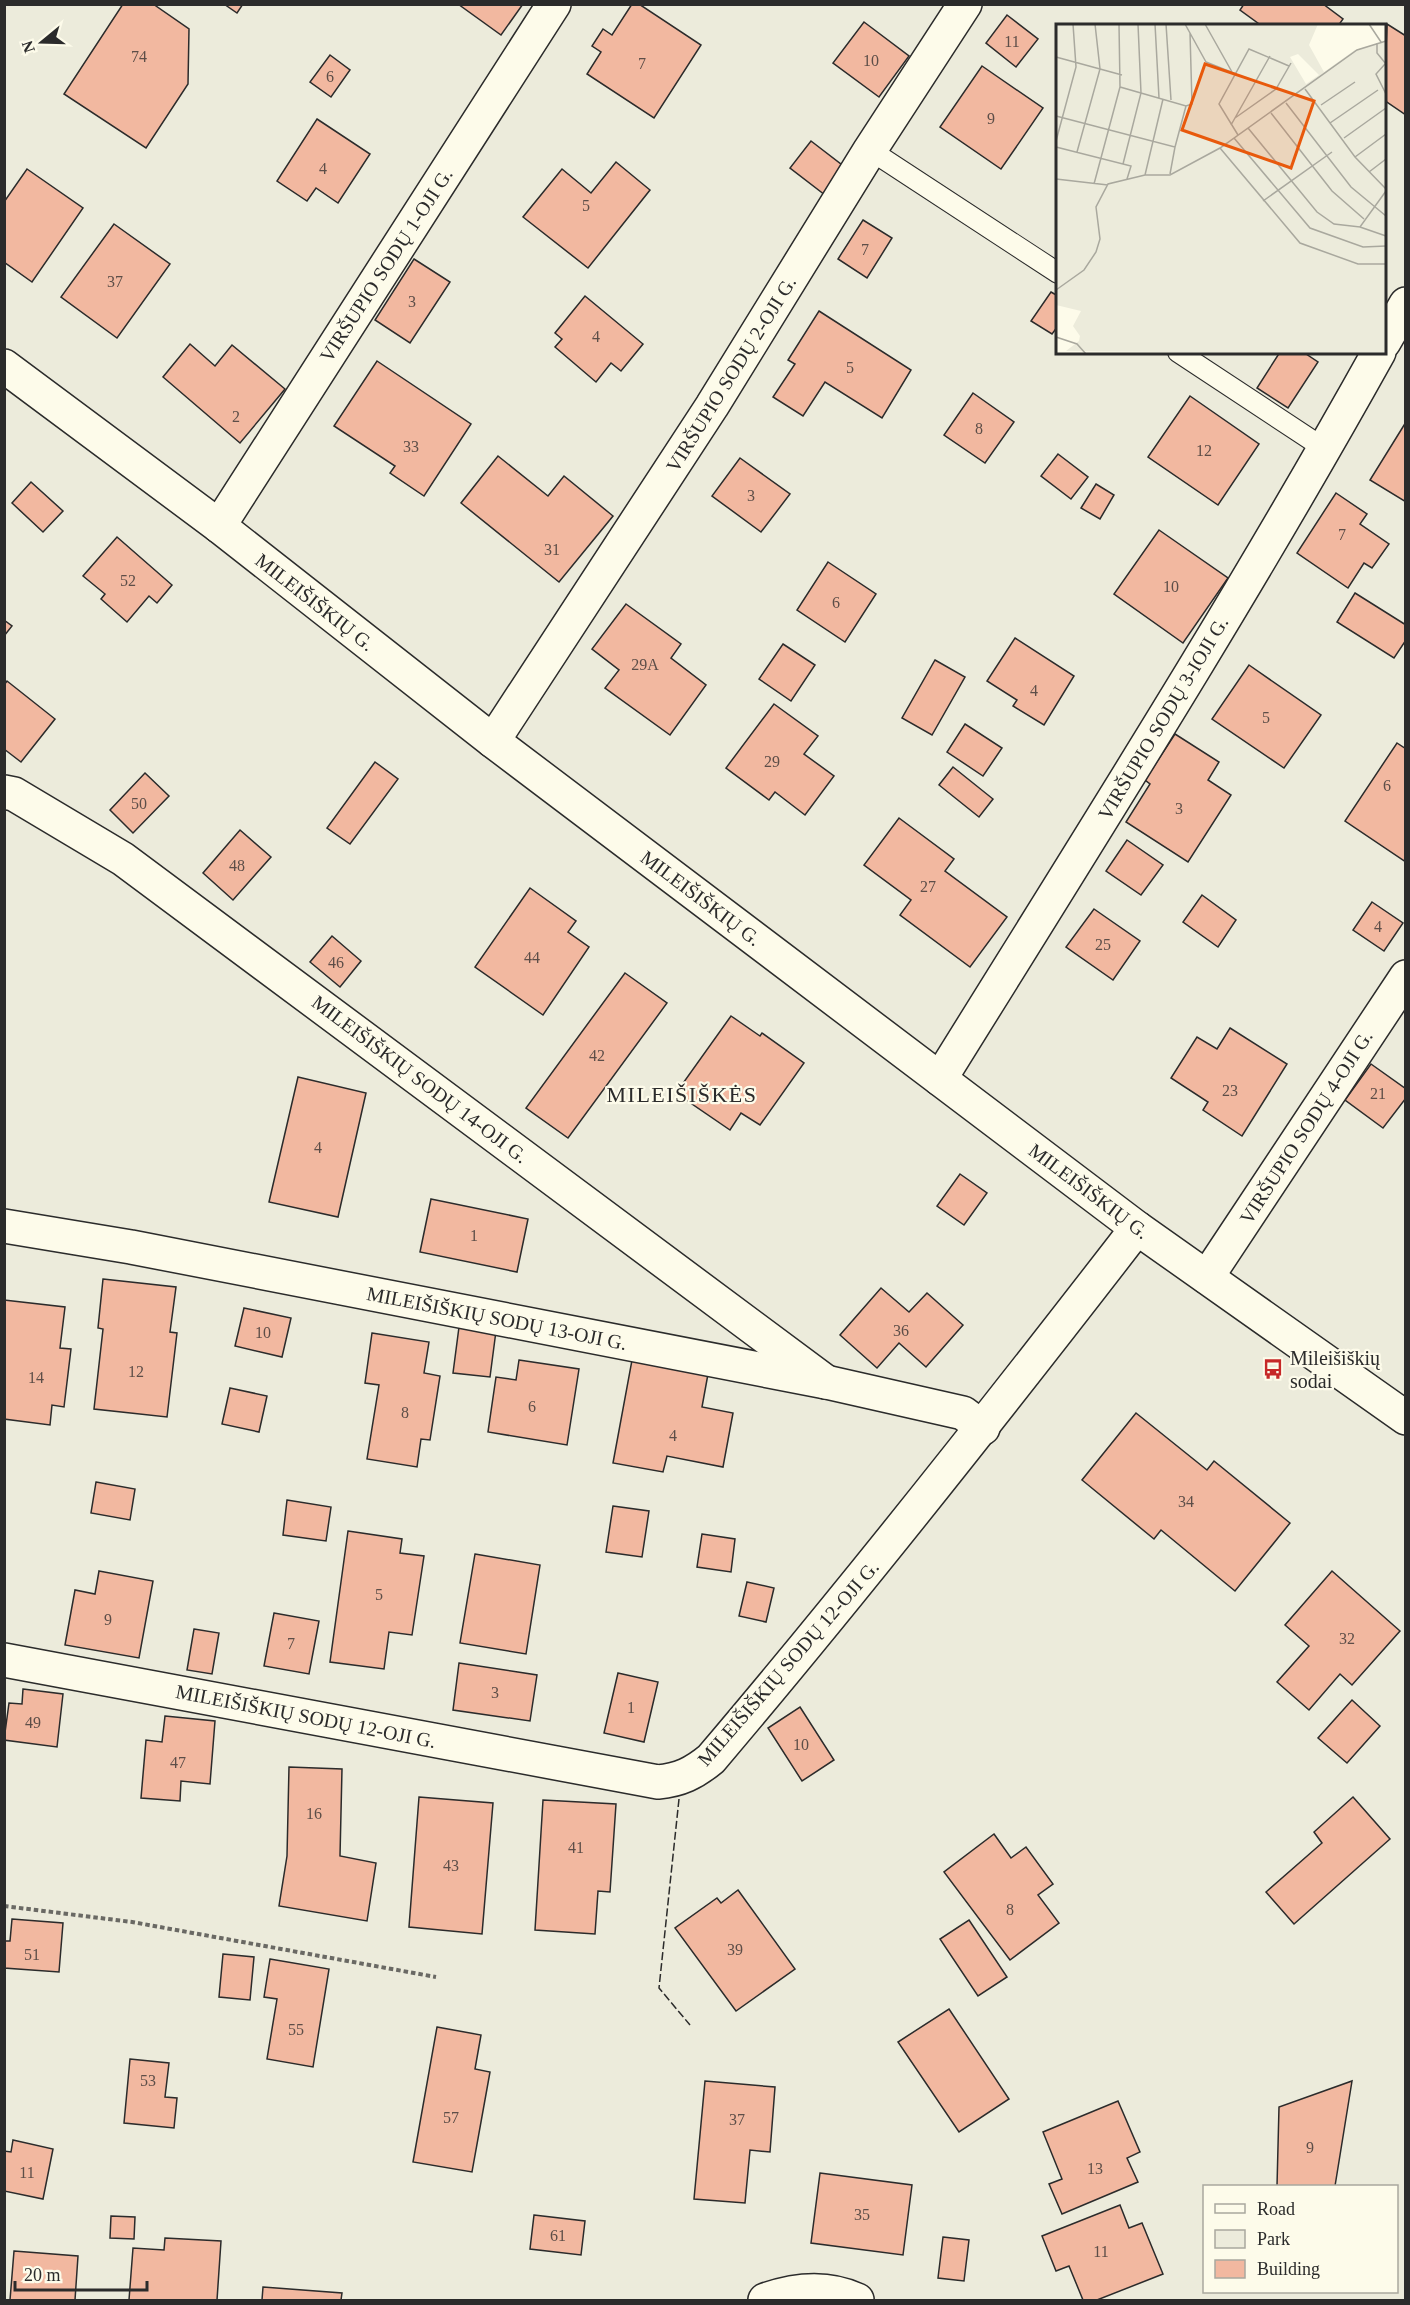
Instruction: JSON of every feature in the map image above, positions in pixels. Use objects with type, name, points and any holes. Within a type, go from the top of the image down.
[{"type":"street","name":"VIRŠUPIO SODŲ 1-OJI G.","points":[[219,526],[555,4]]},
{"type":"street","name":"VIRŠUPIO SODŲ 2-OJI G.","points":[[493,741],[712,406],[870,150],[965,4]]},
{"type":"street","points":[[1386,339],[1406,304]]},
{"type":"street","name":"VIRŠUPIO SODŲ 3-IOJI G.","points":[[940,1079],[1170,709],[1325,449],[1377,354]]},
{"type":"street","name":"MILEIŠIŠKIŲ G.","points":[[4,366],[219,526],[493,741],[1137,1228],[1406,1418]]},
{"type":"street","name":"MILEIŠIŠKIŲ SODŲ 14-OJI G.","points":[[4,792],[14,794],[123,859],[826,1382]]},
{"type":"street","name":"VIRŠUPIO SODŲ 4-OJI G.","points":[[1207,1277],[1406,977]]},
{"type":"street","name":"MILEIŠIŠKIŲ SODŲ 13-OJI G.","points":[[4,1226],[131,1247],[826,1382],[963,1413],[983,1428]]},
{"type":"street","name":"MILEIŠIŠKIŲ SODŲ 12-OJI G.","points":[[4,1660],[658,1782],[676,1780],[696,1771],[711,1759],[983,1428],[1137,1228]]},
{"type":"street","points":[[765,2301],[782,2294],[812,2290],[842,2293],[857,2301]]},
{"type":"lane","points":[[870,150],[1056,272]]},
{"type":"lane","points":[[1181,354],[1325,449]]},
{"type":"path","points":[[4,1906],[132,1922],[436,1977]]},
{"type":"green space","points":[[5,5],[1405,5],[1405,2300],[5,2300]]},
{"type":"building","points":[[123,4],[153,4],[189,29],[188,84],[146,148],[64,94]]},
{"type":"building","points":[[224,4],[243,4],[237,13]]},
{"type":"building","points":[[458,4],[523,4],[501,35]]},
{"type":"building","points":[[632,4],[639,4],[701,45],[654,118],[587,74],[601,52],[592,46],[603,29],[612,35]]},
{"type":"building","points":[[1244,4],[1323,4],[1343,19],[1339,24],[1259,24],[1240,10]]},
{"type":"building","points":[[1007,15],[1038,39],[1016,67],[986,43]]},
{"type":"building","points":[[864,22],[909,56],[879,97],[833,63]]},
{"type":"building","points":[[1387,24],[1406,36],[1406,115],[1386,101]]},
{"type":"building","points":[[330,55],[350,70],[331,97],[310,82]]},
{"type":"building","points":[[982,66],[1043,108],[1001,169],[940,127]]},
{"type":"building","points":[[317,119],[370,154],[338,203],[316,188],[307,201],[277,181]]},
{"type":"building","points":[[811,141],[846,168],[825,195],[790,168]]},
{"type":"building","points":[[616,162],[650,190],[588,268],[523,217],[562,169],[591,193]]},
{"type":"building","points":[[27,169],[83,208],[32,282],[4,262],[4,202]]},
{"type":"building","points":[[863,220],[892,238],[867,278],[838,259]]},
{"type":"building","points":[[114,224],[170,264],[117,338],[61,297]]},
{"type":"building","points":[[414,259],[450,282],[410,343],[375,320]]},
{"type":"building","points":[[1051,292],[1056,295],[1056,329],[1052,334],[1031,321]]},
{"type":"building","points":[[585,296],[643,344],[621,371],[611,363],[596,382],[555,347],[562,339],[555,333]]},
{"type":"building","points":[[819,311],[911,370],[882,418],[825,382],[803,416],[773,397],[795,364],[788,360]]},
{"type":"building","points":[[190,344],[215,366],[232,345],[285,389],[240,443],[163,377]]},
{"type":"building","points":[[1279,354],[1306,354],[1318,362],[1288,408],[1257,388]]},
{"type":"building","points":[[377,361],[471,424],[424,496],[390,473],[395,466],[334,426]]},
{"type":"building","points":[[973,393],[1014,422],[985,463],[944,435]]},
{"type":"building","points":[[1190,396],[1259,444],[1218,505],[1148,457]]},
{"type":"building","points":[[1406,422],[1406,502],[1370,480]]},
{"type":"building","points":[[1058,454],[1088,477],[1071,499],[1041,476]]},
{"type":"building","points":[[498,456],[548,496],[564,476],[613,516],[559,582],[461,503]]},
{"type":"building","points":[[740,458],[790,494],[761,532],[712,496]]},
{"type":"building","points":[[31,482],[63,511],[43,532],[12,503]]},
{"type":"building","points":[[1096,484],[1114,495],[1100,519],[1081,508]]},
{"type":"building","points":[[1336,493],[1367,514],[1360,524],[1389,544],[1372,568],[1364,563],[1348,588],[1297,553]]},
{"type":"building","points":[[1159,530],[1228,578],[1183,643],[1114,594]]},
{"type":"building","points":[[117,537],[172,585],[157,603],[149,596],[127,622],[101,599],[105,594],[83,576]]},
{"type":"building","points":[[828,562],[876,594],[845,642],[797,610]]},
{"type":"building","points":[[1355,593],[1406,625],[1406,640],[1394,658],[1337,622]]},
{"type":"building","points":[[626,604],[681,644],[671,658],[706,685],[670,735],[605,688],[619,670],[592,649]]},
{"type":"building","points":[[4,620],[12,626],[4,636]]},
{"type":"building","points":[[1015,638],[1074,676],[1044,725],[1013,706],[1017,700],[987,681]]},
{"type":"building","points":[[783,644],[815,665],[791,701],[759,679]]},
{"type":"building","points":[[935,660],[965,677],[932,735],[902,718]]},
{"type":"building","points":[[1249,665],[1321,715],[1284,768],[1212,719]]},
{"type":"building","points":[[7,681],[55,719],[21,762],[4,749],[4,685]]},
{"type":"building","points":[[774,704],[818,736],[804,754],[834,776],[805,815],[775,792],[769,800],[726,768]]},
{"type":"building","points":[[965,724],[1002,748],[983,776],[947,752]]},
{"type":"building","points":[[1175,734],[1219,762],[1208,780],[1231,795],[1188,862],[1126,822],[1150,784],[1145,780]]},
{"type":"building","points":[[1397,743],[1406,749],[1406,862],[1345,821]]},
{"type":"building","points":[[375,762],[398,779],[350,844],[327,828]]},
{"type":"building","points":[[953,767],[993,799],[979,817],[939,785]]},
{"type":"building","points":[[145,773],[169,796],[133,833],[110,810]]},
{"type":"building","points":[[899,818],[954,859],[945,871],[1007,917],[970,967],[900,915],[911,900],[864,865]]},
{"type":"building","points":[[240,830],[271,857],[233,900],[203,873]]},
{"type":"building","points":[[1127,840],[1163,865],[1141,895],[1106,871]]},
{"type":"building","points":[[530,888],[576,921],[568,932],[589,947],[543,1015],[475,967]]},
{"type":"building","points":[[1202,895],[1236,920],[1218,947],[1183,922]]},
{"type":"building","points":[[1372,902],[1403,923],[1384,951],[1353,930]]},
{"type":"building","points":[[1094,909],[1140,941],[1113,980],[1066,947]]},
{"type":"building","points":[[332,936],[361,961],[340,987],[310,962]]},
{"type":"building","points":[[625,973],[667,1003],[568,1138],[526,1108]]},
{"type":"building","points":[[731,1016],[760,1036],[762,1033],[804,1063],[760,1125],[741,1113],[730,1130],[676,1093]]},
{"type":"building","points":[[1230,1028],[1287,1064],[1242,1136],[1203,1110],[1208,1102],[1171,1078],[1197,1037],[1217,1049]]},
{"type":"building","points":[[1371,1064],[1406,1089],[1406,1098],[1383,1128],[1345,1100]]},
{"type":"building","points":[[298,1077],[366,1093],[338,1217],[269,1202]]},
{"type":"building","points":[[960,1174],[987,1193],[964,1225],[937,1206]]},
{"type":"building","points":[[431,1199],[528,1219],[517,1272],[420,1252]]},
{"type":"building","points":[[103,1279],[176,1287],[170,1332],[177,1333],[167,1417],[94,1409],[103,1329],[98,1328]]},
{"type":"building","points":[[881,1288],[909,1312],[927,1293],[963,1325],[926,1367],[899,1343],[877,1368],[840,1335]]},
{"type":"building","points":[[4,1300],[65,1307],[60,1348],[71,1349],[64,1407],[52,1405],[50,1425],[4,1419]]},
{"type":"building","points":[[244,1308],[291,1318],[282,1357],[235,1346]]},
{"type":"building","points":[[459,1327],[496,1331],[490,1377],[453,1373]]},
{"type":"building","points":[[372,1333],[429,1342],[424,1373],[440,1376],[430,1440],[421,1439],[417,1467],[367,1459],[379,1385],[365,1383]]},
{"type":"building","points":[[519,1360],[579,1369],[567,1445],[488,1432],[496,1377],[516,1380]]},
{"type":"building","points":[[632,1360],[708,1374],[702,1407],[733,1413],[723,1467],[667,1456],[663,1472],[613,1463]]},
{"type":"building","points":[[230,1388],[267,1396],[259,1432],[222,1424]]},
{"type":"building","points":[[1136,1413],[1207,1470],[1214,1461],[1290,1523],[1235,1591],[1161,1530],[1154,1539],[1082,1480]]},
{"type":"building","points":[[96,1482],[135,1489],[130,1520],[91,1513]]},
{"type":"building","points":[[287,1500],[331,1507],[326,1541],[283,1535]]},
{"type":"building","points":[[613,1506],[649,1511],[642,1557],[606,1552]]},
{"type":"building","points":[[348,1531],[402,1539],[400,1553],[424,1556],[412,1635],[389,1632],[384,1669],[330,1662]]},
{"type":"building","points":[[702,1534],[735,1539],[731,1572],[697,1567]]},
{"type":"building","points":[[475,1554],[540,1565],[526,1654],[460,1643]]},
{"type":"building","points":[[99,1571],[153,1581],[139,1658],[65,1645],[75,1590],[95,1594]]},
{"type":"building","points":[[1332,1571],[1400,1631],[1352,1685],[1340,1674],[1309,1710],[1277,1682],[1309,1646],[1285,1625]]},
{"type":"building","points":[[747,1582],[774,1588],[766,1622],[739,1616]]},
{"type":"building","points":[[274,1613],[319,1621],[309,1674],[264,1666]]},
{"type":"building","points":[[194,1629],[219,1633],[212,1674],[187,1670]]},
{"type":"building","points":[[459,1663],[537,1675],[530,1721],[453,1710]]},
{"type":"building","points":[[618,1673],[658,1682],[644,1742],[604,1733]]},
{"type":"building","points":[[23,1689],[63,1694],[57,1747],[4,1740],[9,1703],[22,1704]]},
{"type":"building","points":[[1352,1700],[1380,1726],[1347,1763],[1318,1738]]},
{"type":"building","points":[[800,1707],[834,1760],[802,1781],[768,1728]]},
{"type":"building","points":[[165,1716],[215,1721],[210,1784],[181,1781],[180,1801],[141,1798],[146,1740],[162,1742]]},
{"type":"building","points":[[289,1767],[342,1769],[340,1856],[376,1863],[367,1921],[279,1906],[287,1856]]},
{"type":"building","points":[[419,1797],[493,1803],[482,1934],[409,1927]]},
{"type":"building","points":[[1353,1797],[1390,1839],[1294,1924],[1266,1892],[1322,1843],[1314,1832]]},
{"type":"building","points":[[543,1800],[616,1804],[610,1892],[598,1891],[595,1934],[535,1930]]},
{"type":"building","points":[[994,1834],[1011,1858],[1026,1847],[1053,1884],[1038,1895],[1059,1923],[1010,1960],[944,1872]]},
{"type":"building","points":[[738,1890],[795,1969],[736,2011],[675,1928],[717,1898],[721,1903]]},
{"type":"building","points":[[12,1919],[63,1923],[59,1972],[4,1968],[4,1941],[10,1941]]},
{"type":"building","points":[[969,1920],[1007,1977],[978,1996],[940,1939]]},
{"type":"building","points":[[223,1954],[254,1957],[250,2000],[219,1997]]},
{"type":"building","points":[[270,1959],[329,1969],[313,2067],[267,2059],[277,1999],[264,1997]]},
{"type":"building","points":[[949,2009],[1009,2099],[959,2132],[898,2042]]},
{"type":"building","points":[[437,2027],[481,2035],[475,2069],[490,2072],[472,2172],[413,2162]]},
{"type":"building","points":[[130,2059],[169,2063],[165,2097],[177,2098],[174,2128],[124,2123]]},
{"type":"building","points":[[705,2081],[775,2087],[770,2152],[750,2150],[745,2203],[694,2199]]},
{"type":"building","points":[[1352,2081],[1335,2185],[1277,2185],[1279,2107]]},
{"type":"building","points":[[1118,2101],[1140,2152],[1127,2158],[1138,2182],[1062,2214],[1049,2184],[1062,2179],[1043,2132]]},
{"type":"building","points":[[13,2140],[53,2149],[43,2199],[4,2191],[4,2151],[11,2152]]},
{"type":"building","points":[[820,2173],[912,2185],[903,2255],[811,2243]]},
{"type":"building","points":[[1120,2205],[1129,2228],[1142,2223],[1163,2274],[1097,2300],[1083,2300],[1069,2266],[1056,2271],[1042,2236]]},
{"type":"building","points":[[534,2215],[585,2221],[581,2255],[530,2249]]},
{"type":"building","points":[[111,2216],[135,2217],[134,2239],[110,2238]]},
{"type":"building","points":[[943,2237],[969,2240],[964,2281],[938,2278]]},
{"type":"building","points":[[165,2238],[221,2241],[217,2300],[129,2300],[133,2248],[164,2250]]},
{"type":"building","points":[[14,2251],[78,2256],[75,2300],[10,2300]]},
{"type":"building","points":[[263,2287],[342,2293],[341,2300],[262,2300]]},
{"type":"fence","points":[[679,1799],[659,1988],[690,2025]]},
{"type":"place","name":"Mileišiškių sodai","points":[[1273,1369]]},
{"type":"district","name":"MILEIŠIŠKĖS","points":[[682,1094]]}]
